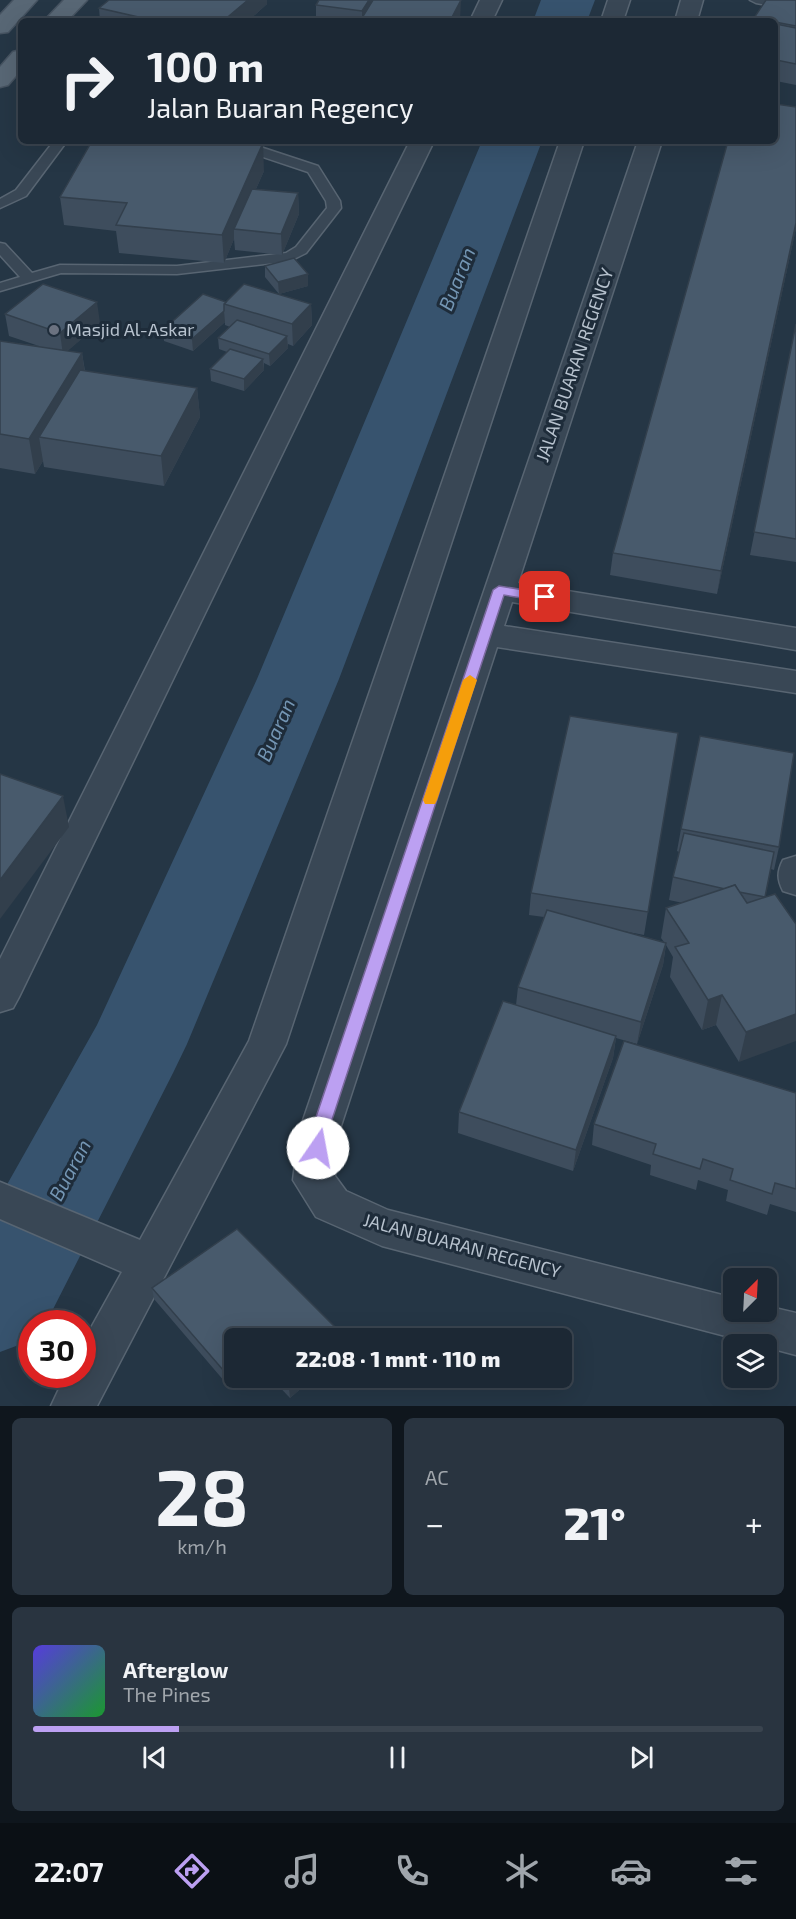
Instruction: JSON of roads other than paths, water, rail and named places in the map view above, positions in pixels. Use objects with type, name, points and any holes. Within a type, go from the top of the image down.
[{"type":"main road","points":[[0,27],[26,0]]},
{"type":"main road","points":[[58,18],[76,0]]},
{"type":"main road","points":[[0,80],[18,60]]},
{"type":"street","points":[[482,18],[491,0]]},
{"type":"street","points":[[613,18],[619,0]]},
{"type":"street","points":[[687,18],[692,0]]},
{"type":"street","points":[[0,997],[421,144]]},
{"type":"street","points":[[73,1406],[267,1044],[571,144]]},
{"type":"street","name":"JALAN BUARAN REGENCY","points":[[649,144],[319,1132],[314,1180],[331,1204],[381,1227],[796,1334]]},
{"type":"street","points":[[499,590],[796,639]]},
{"type":"street","points":[[485,634],[796,682]]},
{"type":"street","points":[[796,870],[796,880]]},
{"type":"street","points":[[0,1200],[149,1264]]},
{"type":"lane","points":[[756,0],[796,7]]},
{"type":"lane","points":[[0,204],[21,193],[59,144]]},
{"type":"lane","points":[[0,287],[60,269],[160,272],[251,264],[290,257],[301,250],[334,205],[314,170],[239,144]]},
{"type":"lane","points":[[0,247],[28,277]]},
{"type":"waterway","name":"Buaran","points":[[561,18],[568,0]]},
{"type":"waterway","name":"Buaran","points":[[0,1301],[138,1044],[298,679],[511,144]]},
{"type":"place","name":"Masjid Al-Askar","points":[[54,330]]}]
